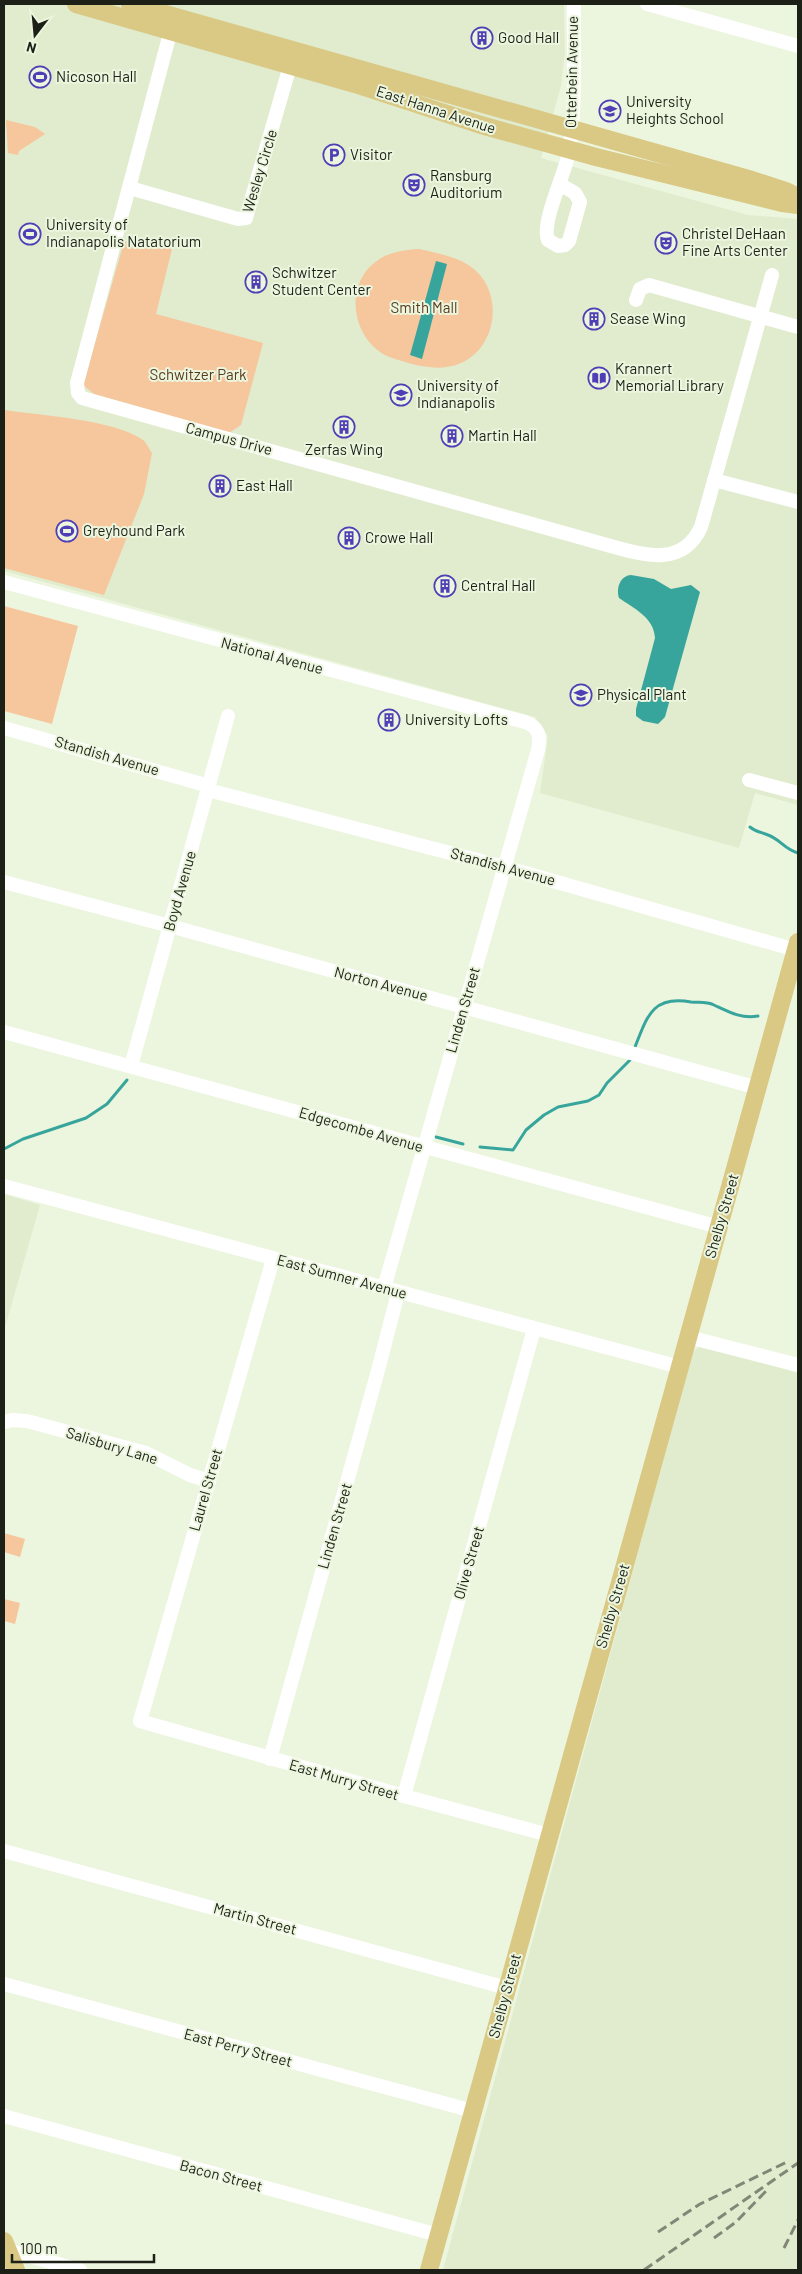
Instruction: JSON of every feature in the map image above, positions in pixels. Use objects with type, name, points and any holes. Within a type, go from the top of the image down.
[{"type":"main road","name":"East Hanna Avenue","points":[[76,4],[173,24],[570,140],[749,196],[798,205]]},
{"type":"main road","name":"East Hanna Avenue","points":[[130,4],[173,24],[290,66],[355,84],[466,121],[570,140],[752,180],[798,197]]},
{"type":"main road","name":"Shelby Street","points":[[429,2270],[797,946]]},
{"type":"main road","points":[[5,2247],[16,2270]]},
{"type":"street","name":"Otterbein Avenue","points":[[561,185],[570,140],[574,4]]},
{"type":"street","points":[[646,4],[798,46]]},
{"type":"street","name":"Campus Drive","points":[[173,24],[77,383],[78,393],[82,398],[651,556],[662,556],[676,552],[696,536],[702,524],[714,480]]},
{"type":"street","name":"Wesley Circle","points":[[130,188],[238,219],[246,218],[290,66]]},
{"type":"street","points":[[772,275],[714,480],[798,502]]},
{"type":"street","points":[[636,300],[640,289],[649,285],[798,327]]},
{"type":"street","name":"National Avenue","points":[[4,582],[525,722],[536,727],[538,731]]},
{"type":"street","name":"Boyd Avenue","points":[[131,1066],[228,716]]},
{"type":"street","name":"Standish Avenue","points":[[4,728],[208,788],[797,946]]},
{"type":"street","name":"Linden Street","points":[[384,1288],[538,750],[538,731]]},
{"type":"street","points":[[749,780],[798,793]]},
{"type":"street","name":"Norton Avenue","points":[[4,882],[758,1088]]},
{"type":"street","name":"Edgecombe Avenue","points":[[4,1032],[719,1227]]},
{"type":"street","name":"East Sumner Avenue","points":[[4,1186],[680,1367]]},
{"type":"street","name":"Laurel Street","points":[[140,1722],[273,1259]]},
{"type":"street","name":"Linden Street","points":[[270,1759],[378,1374],[398,1293]]},
{"type":"street","name":"Olive Street","points":[[404,1796],[534,1329]]},
{"type":"street","points":[[688,1337],[798,1365]]},
{"type":"street","name":"Salisbury Lane","points":[[8,1421],[27,1421],[143,1452],[190,1475],[209,1481]]},
{"type":"street","name":"East Murry Street","points":[[140,1722],[404,1796],[549,1834]]},
{"type":"street","name":"Martin Street","points":[[4,1851],[507,1988]]},
{"type":"street","name":"East Perry Street","points":[[4,1984],[473,2111]]},
{"type":"street","name":"Bacon Street","points":[[4,2116],[438,2235]]},
{"type":"street","points":[[5,2247],[80,2270]]},
{"type":"shaded area","name":"University of Indianapolis","points":[[4,4],[564,4],[565,52],[561,86],[541,158],[748,215],[798,219],[798,805],[755,793],[739,848],[540,793],[548,736],[535,717],[4,571]]},
{"type":"shaded area","points":[[4,1194],[40,1205],[4,1331]]},
{"type":"shaded area","points":[[700,1346],[798,1373],[798,2270],[443,2270],[692,1353]]},
{"type":"green space","points":[[6,120],[35,127],[45,134],[19,151],[18,155],[8,153]]},
{"type":"green space","name":"Schwitzer Park","points":[[134,239],[172,249],[156,314],[263,343],[241,425],[229,433],[94,394],[83,385],[124,242]]},
{"type":"green space","name":"Smith Mall","points":[[419,249],[445,255],[470,266],[481,276],[488,288],[492,302],[490,331],[474,355],[461,363],[436,368],[424,367],[386,356],[372,345],[363,333],[358,320],[356,306],[357,291],[362,278],[370,266],[392,253]]},
{"type":"green space","name":"Greyhound Park","points":[[4,410],[76,419],[115,428],[131,433],[143,440],[152,453],[144,494],[104,595],[4,568]]},
{"type":"green space","points":[[4,606],[78,626],[52,724],[4,711]]},
{"type":"green space","points":[[4,1533],[25,1539],[20,1557],[4,1552]]},
{"type":"green space","points":[[4,1599],[20,1603],[15,1624],[4,1621]]},
{"type":"water","points":[[436,261],[447,264],[422,359],[410,355]]},
{"type":"water","points":[[631,575],[654,579],[671,589],[691,585],[700,592],[665,717],[658,724],[643,721],[636,716],[636,709],[655,638],[654,631],[647,619],[619,598],[618,590],[620,583],[624,578]]},
{"type":"waterway","points":[[750,827],[772,837],[798,853]]},
{"type":"waterway","points":[[635,1047],[648,1018],[659,1005],[667,1002],[708,1003],[741,1016],[758,1016]]},
{"type":"waterway","points":[[480,1147],[513,1150],[526,1130],[544,1115],[558,1107],[588,1101],[599,1095],[607,1083],[630,1060]]},
{"type":"waterway","points":[[4,1149],[23,1139],[86,1118],[107,1104],[127,1080]]},
{"type":"waterway","points":[[436,1137],[463,1144]]},
{"type":"railway","points":[[658,2232],[700,2204],[789,2161]]},
{"type":"railway","points":[[644,2270],[798,2163]]},
{"type":"railway","points":[[714,2238],[736,2222],[768,2189]]},
{"type":"railway","points":[[784,2248],[798,2220]]},
{"type":"place","name":"Good Hall","points":[[482,38]]},
{"type":"place","name":"Nicoson Hall","points":[[40,77]]},
{"type":"place","name":"University Heights School","points":[[610,111]]},
{"type":"place","name":"Visitor","points":[[334,155]]},
{"type":"place","name":"Ransburg Auditorium","points":[[414,185]]},
{"type":"place","name":"University of Indianapolis Natatorium","points":[[30,234]]},
{"type":"place","name":"Christel DeHaan Fine Arts Center","points":[[666,243]]},
{"type":"place","name":"Schwitzer Student Center","points":[[256,282]]},
{"type":"place","name":"Sease Wing","points":[[594,319]]},
{"type":"place","name":"Krannert Memorial Library","points":[[599,378]]},
{"type":"place","name":"University of Indianapolis","points":[[401,395]]},
{"type":"place","name":"Zerfas Wing","points":[[344,427]]},
{"type":"place","name":"Martin Hall","points":[[452,436]]},
{"type":"place","name":"East Hall","points":[[220,486]]},
{"type":"place","name":"Greyhound Park","points":[[67,531]]},
{"type":"place","name":"Crowe Hall","points":[[349,538]]},
{"type":"place","name":"Central Hall","points":[[445,586]]},
{"type":"place","name":"Physical Plant","points":[[581,695]]},
{"type":"place","name":"University Lofts","points":[[389,720]]}]
